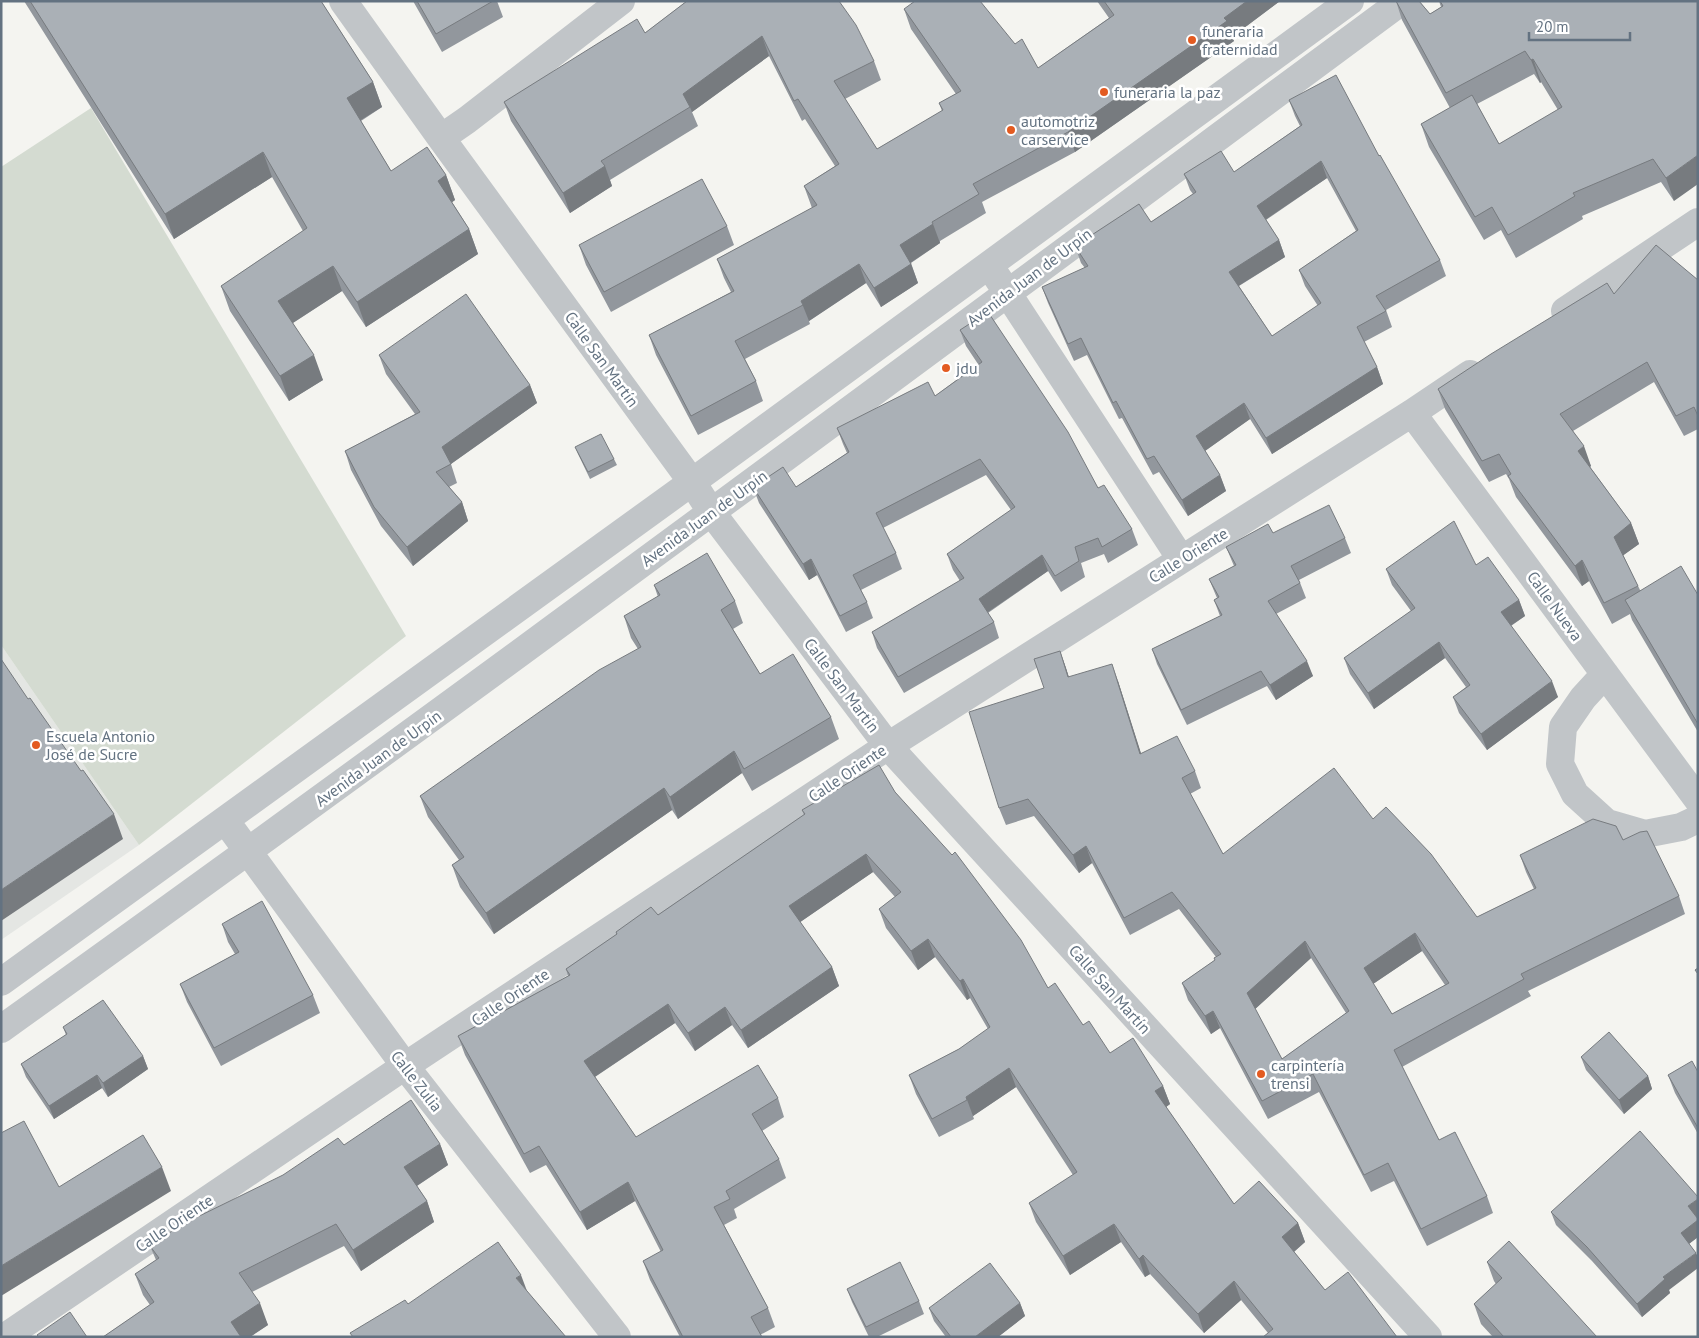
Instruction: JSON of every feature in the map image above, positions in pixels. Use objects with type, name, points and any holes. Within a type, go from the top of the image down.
[{"type":"street","name":"Calle San Martín","points":[[343,1],[692,482],[712,513],[888,746],[1428,1337]]},
{"type":"street","points":[[441,138],[621,1]]},
{"type":"street","name":"Avenida Juan de Urpín","points":[[1,982],[990,266],[1350,1]]},
{"type":"street","name":"Avenida Juan de Urpín","points":[[1,1029],[249,852],[712,513],[1402,1]]},
{"type":"street","points":[[1542,326],[1695,230]]},
{"type":"street","points":[[990,266],[1181,559]]},
{"type":"street","name":"Calle Oriente","points":[[5,1337],[405,1066],[888,746],[1412,413],[1493,358]]},
{"type":"street","name":"Calle Nueva","points":[[1412,413],[1698,800]]},
{"type":"street","points":[[1605,674],[1583,698],[1563,728],[1560,764],[1575,794],[1607,823],[1645,834],[1681,827],[1698,819]]},
{"type":"street","name":"Calle Zulia","points":[[225,820],[405,1066],[618,1337]]},
{"type":"shaded area","points":[[91,108],[406,636],[139,845],[1,645],[1,167]]},
{"type":"shaded area","name":"Escuela Antonio José de Sucre","points":[[1,645],[139,845],[1,940]]},
{"type":"building","points":[[30,1],[321,1],[373,82],[347,98],[391,171],[427,147],[446,175],[438,181],[469,229],[357,302],[333,266],[278,301],[314,355],[280,376],[221,286],[307,228],[263,152],[165,214]]},
{"type":"building","points":[[417,1],[493,1],[436,34]]},
{"type":"building","points":[[687,1],[839,1],[856,25],[874,61],[834,81],[877,149],[943,110],[939,103],[961,91],[904,9],[915,1],[980,1],[1015,44],[1022,39],[1038,68],[1114,15],[1104,1],[1247,1],[1224,18],[1227,21],[1068,132],[973,184],[979,194],[932,222],[933,224],[900,245],[911,264],[874,288],[859,264],[801,301],[803,305],[735,341],[756,381],[691,416],[649,335],[734,291],[717,259],[817,205],[804,186],[839,164],[798,99],[794,101],[762,36],[683,94],[690,107],[601,161],[605,166],[563,193],[504,102],[637,19],[645,33]]},
{"type":"building","points":[[1396,1],[1419,1],[1430,14],[1443,6],[1440,1],[1698,1],[1698,155],[1666,178],[1653,159],[1573,193],[1575,196],[1508,235],[1492,207],[1475,217],[1421,124],[1472,95],[1499,144],[1562,107],[1533,59],[1531,60],[1525,51],[1446,93]]},
{"type":"building","points":[[1336,75],[1379,156],[1440,260],[1376,296],[1386,311],[1357,327],[1377,367],[1266,438],[1244,403],[1196,436],[1220,475],[1182,500],[1154,456],[1147,459],[1116,401],[1113,403],[1081,338],[1068,344],[1042,287],[1088,266],[1075,246],[1139,204],[1151,222],[1196,192],[1184,174],[1221,151],[1234,172],[1302,125],[1289,100]],"holes":[[[1321,161],[1358,230],[1299,270],[1321,303],[1272,336],[1229,272],[1279,240],[1257,206]]]},
{"type":"building","points":[[702,179],[727,226],[604,292],[579,245]]},
{"type":"building","points":[[1656,245],[1698,280],[1698,416],[1694,407],[1676,416],[1647,362],[1560,414],[1584,446],[1578,451],[1631,523],[1614,537],[1638,586],[1604,603],[1582,560],[1575,566],[1508,476],[1511,474],[1499,454],[1482,461],[1438,389],[1607,283],[1614,294]]},
{"type":"building","points":[[466,294],[530,385],[442,447],[451,464],[436,472],[462,502],[407,547],[374,507],[345,451],[420,412],[379,355]]},
{"type":"building","points":[[988,312],[1068,432],[1098,488],[1104,485],[1132,529],[1102,547],[1098,538],[1075,547],[1079,561],[1055,576],[1042,555],[979,599],[994,622],[898,677],[872,632],[964,578],[947,554],[1015,507],[980,459],[876,513],[896,553],[853,575],[867,602],[840,616],[811,559],[803,564],[753,487],[783,467],[796,487],[849,452],[837,428],[928,382],[935,396],[982,362],[960,330]]},
{"type":"building","points":[[601,434],[614,459],[588,472],[575,447]]},
{"type":"building","points":[[1329,505],[1345,538],[1291,566],[1300,583],[1268,601],[1307,661],[1270,685],[1261,671],[1181,710],[1152,649],[1222,615],[1214,600],[1219,597],[1209,579],[1236,565],[1226,547],[1268,524],[1273,533]]},
{"type":"building","points":[[1454,521],[1476,565],[1488,557],[1519,600],[1501,612],[1552,681],[1481,734],[1453,697],[1470,685],[1439,642],[1368,693],[1344,658],[1415,608],[1386,569]]},
{"type":"building","points":[[707,553],[735,601],[721,610],[760,674],[793,654],[831,717],[744,769],[734,751],[670,797],[664,788],[486,913],[452,865],[464,857],[420,796],[599,670],[641,647],[624,616],[660,595],[654,585]]},
{"type":"building","points":[[1681,566],[1698,595],[1698,724],[1625,600]]},
{"type":"building","points":[[1060,651],[1068,677],[1112,664],[1140,754],[1177,736],[1195,771],[1182,778],[1223,854],[1334,768],[1373,819],[1386,807],[1431,854],[1477,917],[1536,888],[1520,855],[1593,819],[1616,826],[1623,840],[1640,832],[1647,831],[1679,896],[1521,974],[1524,979],[1394,1050],[1439,1140],[1455,1132],[1487,1196],[1421,1229],[1388,1163],[1364,1175],[1313,1074],[1262,1101],[1213,1011],[1205,1016],[1182,983],[1221,954],[1172,892],[1124,918],[1086,846],[1073,855],[1028,799],[999,808],[969,712],[1044,688],[1034,659]],"holes":[[[1415,933],[1449,983],[1392,1014],[1364,968]],[[1305,941],[1349,1011],[1282,1059],[1247,993]]]},
{"type":"building","name":"Escuela Antonio José de Sucre","points":[[1,659],[28,699],[30,698],[81,771],[83,770],[114,814],[1,890]]},
{"type":"building","points":[[879,765],[895,792],[952,855],[955,852],[1021,940],[1048,988],[1055,983],[1083,1025],[1089,1021],[1110,1053],[1133,1038],[1163,1086],[1155,1091],[1234,1204],[1259,1181],[1298,1223],[1282,1237],[1325,1290],[1348,1272],[1397,1337],[1263,1337],[1273,1329],[1234,1281],[1198,1314],[1143,1255],[1139,1259],[1114,1224],[1063,1256],[1029,1203],[1077,1172],[1009,1068],[966,1097],[967,1100],[932,1119],[909,1075],[959,1049],[990,1027],[963,979],[960,981],[928,939],[911,951],[879,909],[901,892],[866,854],[789,906],[832,967],[741,1030],[725,1007],[688,1033],[668,1004],[584,1061],[636,1137],[758,1065],[778,1098],[752,1114],[779,1159],[726,1191],[730,1199],[714,1207],[768,1308],[751,1317],[762,1337],[683,1337],[643,1261],[663,1250],[628,1182],[580,1212],[539,1146],[524,1154],[458,1036],[570,975],[566,969],[617,934],[616,932],[651,907],[658,915],[805,814],[802,810]]},
{"type":"building","points":[[262,901],[313,995],[214,1048],[180,984],[239,952],[222,924]]},
{"type":"building","points":[[103,1000],[143,1056],[103,1083],[97,1075],[49,1106],[21,1064],[67,1034],[63,1027]]},
{"type":"building","points":[[1609,1032],[1648,1076],[1619,1100],[1581,1057]]},
{"type":"building","points":[[1692,1061],[1698,1072],[1698,1128],[1668,1075]]},
{"type":"building","points":[[411,1100],[440,1144],[404,1167],[427,1201],[353,1250],[336,1224],[239,1273],[260,1303],[231,1322],[241,1337],[103,1337],[154,1302],[135,1274],[159,1258],[150,1246],[181,1225],[283,1175],[338,1138],[344,1145]]},
{"type":"building","points":[[24,1121],[59,1187],[143,1135],[162,1167],[1,1266],[1,1133]]},
{"type":"building","points":[[1640,1131],[1698,1197],[1688,1206],[1698,1220],[1681,1233],[1696,1253],[1663,1277],[1665,1279],[1637,1304],[1587,1247],[1551,1212]]},
{"type":"building","points":[[1509,1241],[1597,1337],[1504,1337],[1474,1304],[1502,1278],[1487,1262]]},
{"type":"building","points":[[498,1242],[521,1275],[516,1278],[566,1337],[353,1337],[350,1333],[405,1300],[408,1304]]},
{"type":"building","points":[[900,1262],[919,1301],[866,1327],[847,1289]]},
{"type":"building","points":[[990,1263],[1020,1303],[975,1337],[951,1337],[929,1308]]},
{"type":"building","points":[[70,1312],[87,1337],[39,1337],[37,1335]]},
{"type":"place","name":"funeraria fraternidad","points":[[1192,40]]},
{"type":"place","name":"funeraria la paz","points":[[1104,92]]},
{"type":"place","name":"automotriz carservice","points":[[1011,130]]},
{"type":"place","name":"jdu","points":[[946,368]]},
{"type":"place","name":"Escuela Antonio José de Sucre","points":[[36,745]]},
{"type":"place","name":"carpintería trensi","points":[[1261,1074]]}]
